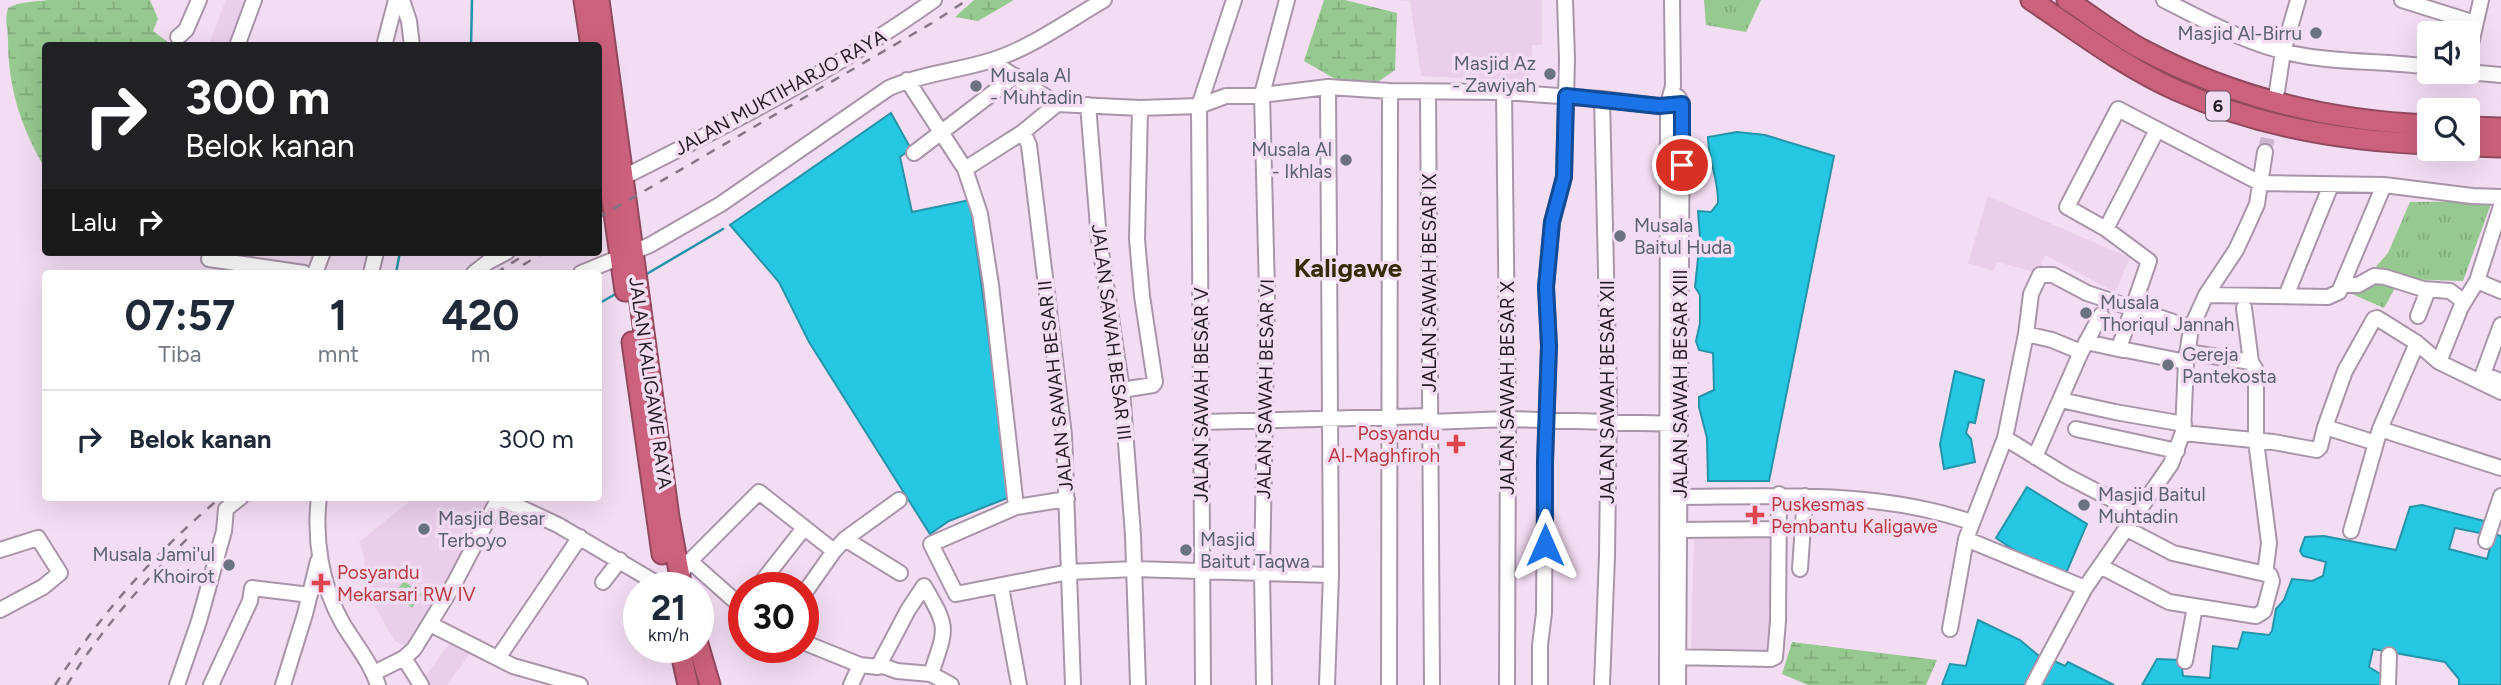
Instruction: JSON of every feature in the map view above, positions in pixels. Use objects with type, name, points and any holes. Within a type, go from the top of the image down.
[{"type":"highway","points":[[584,0],[594,34]]},
{"type":"highway","points":[[594,34],[599,0]]},
{"type":"highway","name":"6","points":[[2032,0],[2132,66],[2175,90],[2231,111],[2329,135],[2417,143]]},
{"type":"highway","name":"6","points":[[2067,0],[2141,49],[2209,82],[2337,117],[2417,124]]},
{"type":"highway","points":[[2480,127],[2501,128]]},
{"type":"highway","points":[[602,131],[607,192]]},
{"type":"highway","points":[[2480,146],[2501,147]]},
{"type":"highway","points":[[602,150],[607,192]]},
{"type":"highway","name":"JALAN KALIGAWE RAYA","points":[[607,192],[630,273],[677,572]]},
{"type":"highway","name":"JALAN KALIGAWE RAYA","points":[[607,192],[630,273]]},
{"type":"highway","points":[[683,663],[688,685]]},
{"type":"highway","points":[[704,663],[710,685]]},
{"type":"street","points":[[178,37],[186,30],[199,0]]},
{"type":"street","points":[[238,42],[254,0]]},
{"type":"street","points":[[385,42],[396,0]]},
{"type":"street","points":[[402,0],[409,21],[412,42]]},
{"type":"street","name":"JALAN MUKTIHARJO RAYA","points":[[607,192],[773,99],[899,25],[934,0]]},
{"type":"street","points":[[602,273],[630,273],[721,204],[889,88],[907,80],[991,61],[1016,50],[1104,0]]},
{"type":"street","name":"JALAN SAWAH BESAR V","points":[[1203,685],[1199,106],[1234,0]]},
{"type":"street","name":"JALAN SAWAH BESAR VI","points":[[1264,685],[1262,573],[1267,292],[1262,94],[1287,0]]},
{"type":"street","points":[[1541,685],[1549,346],[1546,287],[1552,222],[1564,177],[1567,59],[1565,0]]},
{"type":"street","name":"JALAN SAWAH BESAR XIII","points":[[1672,0],[1673,86],[1670,105],[1674,424],[1673,657],[1678,685]]},
{"type":"street","points":[[2164,0],[2281,60],[2417,66]]},
{"type":"street","points":[[2277,91],[2281,60],[2298,0]]},
{"type":"street","points":[[2402,0],[2469,21]]},
{"type":"street","points":[[2476,21],[2481,0]]},
{"type":"street","points":[[991,61],[1057,104],[1140,108],[1199,106],[1226,96],[1254,96],[1328,86],[1390,91],[1504,92],[1670,105]]},
{"type":"street","points":[[2480,73],[2501,75]]},
{"type":"street","points":[[914,153],[1015,76]]},
{"type":"street","points":[[907,80],[965,169],[980,214],[1016,508]]},
{"type":"street","points":[[1327,685],[1331,575],[1328,86]]},
{"type":"street","points":[[1389,685],[1390,91]]},
{"type":"street","name":"JALAN SAWAH BESAR IX","points":[[1428,92],[1433,685]]},
{"type":"street","name":"JALAN SAWAH BESAR X","points":[[1504,92],[1508,419],[1507,685]]},
{"type":"street","name":"JALAN SAWAH BESAR XII","points":[[1602,99],[1609,424],[1608,556],[1602,685]]},
{"type":"street","points":[[965,169],[1023,132],[1057,104]]},
{"type":"street","name":"JALAN SAWAH BESAR III","points":[[1088,105],[1099,239],[1122,390],[1134,569],[1138,685]]},
{"type":"street","points":[[1122,390],[1153,385],[1155,382],[1142,296],[1137,239],[1140,108]]},
{"type":"street","points":[[2123,350],[2120,345],[2149,261],[2106,229],[2067,207],[2118,108],[2157,130],[2262,169],[2332,185],[2384,185],[2501,197]]},
{"type":"street","points":[[2106,229],[2157,130]]},
{"type":"street","name":"JALAN SAWAH BESAR II","points":[[1023,132],[1029,145],[1064,435],[1073,685]]},
{"type":"street","points":[[2034,685],[2085,588],[2161,482],[2177,451],[2183,428],[2191,328],[2206,295],[2236,250],[2249,222],[2257,204],[2262,169]]},
{"type":"street","points":[[2286,296],[2332,185]]},
{"type":"street","points":[[2206,295],[2332,296],[2339,292],[2384,185]]},
{"type":"street","points":[[2439,362],[2464,302],[2477,281],[2501,206]]},
{"type":"street","points":[[209,259],[284,270]]},
{"type":"street","points":[[1950,629],[1966,539],[2005,438],[2026,334],[2031,294],[2040,275],[2053,275],[2087,293],[2191,328]]},
{"type":"street","points":[[2342,285],[2358,285],[2379,276],[2428,290],[2450,291],[2464,302]]},
{"type":"street","points":[[2477,281],[2501,291]]},
{"type":"street","points":[[2418,316],[2428,290]]},
{"type":"street","points":[[2244,308],[2251,362],[2256,370],[2256,440],[2268,536],[2265,574]]},
{"type":"street","points":[[2035,457],[2101,315]]},
{"type":"street","points":[[2061,400],[2183,428],[2317,450],[2345,371],[2377,318],[2417,343],[2439,362],[2501,392]]},
{"type":"street","points":[[2501,326],[2483,374],[2501,382]]},
{"type":"street","points":[[2026,334],[2084,347],[2251,362]]},
{"type":"street","points":[[2351,530],[2380,429],[2417,343]]},
{"type":"street","points":[[1201,422],[1390,417],[1674,424]]},
{"type":"street","points":[[2325,427],[2380,429],[2501,468]]},
{"type":"street","points":[[2076,429],[2177,451]]},
{"type":"street","points":[[2005,438],[2138,513]]},
{"type":"street","points":[[685,572],[759,492],[834,551]]},
{"type":"street","points":[[1674,497],[1779,494],[1805,496],[1905,506],[1971,522]]},
{"type":"street","points":[[1673,657],[1771,659],[1775,656],[1778,621],[1779,494]]},
{"type":"street","points":[[1800,569],[1805,496]]},
{"type":"street","points":[[2486,541],[2501,496]]},
{"type":"street","name":"JALAN SAWAH BESAR XIII","points":[[1667,685],[1673,657],[1679,530],[1674,497]]},
{"type":"street","points":[[1067,499],[1016,508],[931,544],[957,594],[1069,572],[1134,569],[1331,575]]},
{"type":"street","points":[[819,572],[845,539],[899,500]]},
{"type":"street","points":[[177,685],[199,621],[224,531],[226,509],[236,501]]},
{"type":"street","points":[[283,685],[319,557],[319,501]]},
{"type":"street","points":[[319,557],[341,621],[376,679],[414,649],[501,501]]},
{"type":"street","points":[[509,501],[580,537],[639,572]]},
{"type":"street","points":[[770,572],[804,528]]},
{"type":"street","points":[[2100,566],[2152,595],[2169,601],[2259,616],[2264,611],[2272,576],[2173,553],[2127,529]]},
{"type":"street","points":[[1679,530],[1779,530]]},
{"type":"street","points":[[498,657],[580,537]]},
{"type":"street","points":[[0,550],[38,538],[60,573],[43,587],[0,610]]},
{"type":"street","points":[[845,539],[900,573]]},
{"type":"street","points":[[1966,539],[2085,588]]},
{"type":"street","points":[[603,582],[620,560]]},
{"type":"street","points":[[880,665],[908,610],[924,586],[937,608],[945,630],[931,674]]},
{"type":"street","points":[[211,685],[250,601],[252,587],[310,595]]},
{"type":"street","points":[[1002,587],[1019,685]]},
{"type":"street","points":[[2185,662],[2195,607]]},
{"type":"street","points":[[430,624],[498,657],[536,680],[580,685]]},
{"type":"street","points":[[819,648],[860,665],[880,665],[897,671],[931,674],[951,685]]},
{"type":"street","points":[[2388,685],[2389,655]]},
{"type":"street","points":[[404,658],[421,685]]},
{"type":"street","points":[[851,685],[860,665]]},
{"type":"shaded area","points":[[226,0],[240,0],[255,6],[253,12],[257,13],[247,42],[210,42]]},
{"type":"shaded area","points":[[1397,0],[1542,0],[1542,43],[1532,45],[1530,81],[1421,76],[1410,1]]},
{"type":"shaded area","points":[[1988,196],[2130,258],[2115,292],[2045,255],[2038,273],[1997,262],[1993,271],[1968,263]]},
{"type":"shaded area","points":[[410,501],[491,501],[412,650],[395,641],[369,597],[363,551],[359,542]]},
{"type":"shaded area","points":[[1694,534],[1775,534],[1774,654],[1691,654]]},
{"type":"shaded area","points":[[453,639],[472,651],[447,685],[423,685],[421,682]]},
{"type":"green space","points":[[48,0],[150,0],[158,19],[153,31],[168,42],[42,42],[42,162],[23,122],[10,74],[6,21],[8,8]]},
{"type":"green space","points":[[974,0],[1014,0],[978,21],[955,17]]},
{"type":"green space","points":[[1324,0],[1345,0],[1397,13],[1395,70],[1379,81],[1337,80],[1304,61]]},
{"type":"green space","points":[[1704,0],[1761,0],[1746,32],[1706,25]]},
{"type":"green space","points":[[2492,201],[2463,281],[2400,279],[2384,308],[2352,294],[2388,253],[2410,202]]},
{"type":"green space","points":[[404,581],[422,594],[412,608],[394,594]]},
{"type":"green space","points":[[1792,642],[1937,660],[1926,685],[1808,685],[1782,674]]},
{"type":"water","points":[[891,113],[911,149],[900,157],[912,212],[970,200],[1010,497],[949,521],[930,534],[809,342],[779,282],[730,225]]},
{"type":"water","points":[[1737,132],[1765,135],[1834,156],[1769,481],[1708,481],[1707,438],[1699,407],[1699,397],[1714,390],[1713,353],[1699,350],[1696,341],[1700,323],[1700,295],[1695,287],[1698,258],[1696,251],[1700,237],[1698,211],[1711,212],[1718,203],[1708,137]]},
{"type":"water","points":[[1955,371],[1984,380],[1975,423],[1969,422],[1966,433],[1971,439],[1975,462],[1944,469],[1940,444]]},
{"type":"water","points":[[2027,487],[2087,524],[2064,578],[2016,557],[2017,552],[1996,538]]},
{"type":"water","points":[[2422,505],[2488,522],[2485,534],[2455,528],[2449,549],[2487,559],[2494,534],[2501,536],[2501,685],[2459,685],[2459,679],[2445,662],[2373,649],[2369,667],[2382,675],[2381,685],[2142,685],[2157,659],[2181,660],[2183,676],[2210,678],[2213,646],[2238,649],[2243,632],[2269,635],[2276,609],[2284,600],[2292,579],[2312,581],[2323,576],[2326,562],[2303,556],[2300,551],[2305,537],[2324,536],[2396,550],[2410,507]]},
{"type":"water","points":[[1978,620],[2020,640],[2039,656],[2025,685],[1942,685],[1950,664],[1966,666]]},
{"type":"water","points":[[2054,661],[2065,666],[2068,662],[2114,685],[2041,685]]},
{"type":"waterway","points":[[471,42],[472,0]]},
{"type":"waterway","points":[[645,275],[723,229]]},
{"type":"waterway","points":[[397,270],[399,256]]},
{"type":"waterway","points":[[602,302],[619,292]]},
{"type":"tunnel","points":[[2265,152],[2276,93]]},
{"type":"railway","points":[[602,216],[967,0]]},
{"type":"railway","points":[[501,270],[523,256]]},
{"type":"railway","points":[[523,265],[538,256]]},
{"type":"railway","points":[[55,685],[91,633],[131,585],[174,539],[216,501]]},
{"type":"railway","points":[[67,685],[124,607],[189,537]]},
{"type":"place","name":"Masjid Al-Birru","points":[[2316,33]]},
{"type":"place","name":"Masjid Az - Zawiyah","points":[[1550,74]]},
{"type":"place","name":"Musala Al - Muhtadin","points":[[976,86]]},
{"type":"place","name":"Musala Al - Ikhlas","points":[[1346,160]]},
{"type":"place","name":"Musala Baitul Huda","points":[[1620,236]]},
{"type":"place","name":"Musala Thoriqul Jannah","points":[[2086,313]]},
{"type":"place","name":"Gereja Pantekosta","points":[[2168,365]]},
{"type":"place","name":"Posyandu Al-Maghfiroh","points":[[1456,444]]},
{"type":"place","name":"Masjid Baitul Muhtadin","points":[[2084,505]]},
{"type":"place","name":"Puskesmas Pembantu Kaligawe","points":[[1755,515]]},
{"type":"place","name":"Masjid Besar Terboyo","points":[[424,529]]},
{"type":"place","name":"Masjid Baitut Taqwa","points":[[1186,550]]},
{"type":"place","name":"Musala Jami'ul Khoirot","points":[[229,565]]},
{"type":"place","name":"Posyandu Mekarsari RW IV","points":[[321,583]]},
{"type":"district","name":"Kaligawe","points":[[1348,268]]},
{"type":"route","points":[[1545,545],[1549,346],[1546,287],[1552,222],[1564,177],[1566,96],[1659,106],[1682,104],[1682,165]]}]
